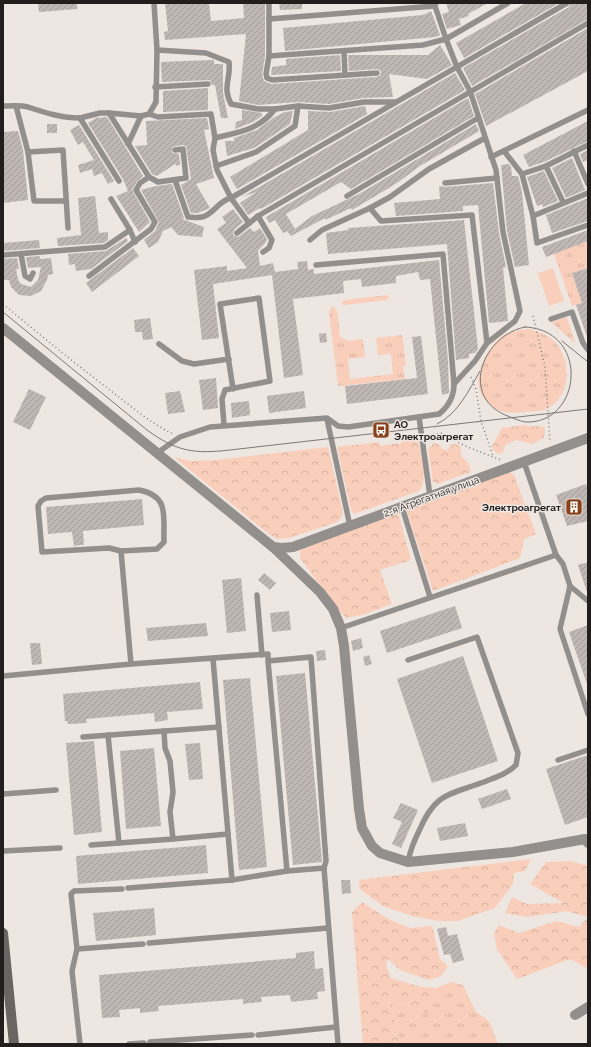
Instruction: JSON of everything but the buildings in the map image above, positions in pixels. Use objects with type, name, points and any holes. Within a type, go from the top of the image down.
[{"type":"main road","points":[[3,933],[14,1044]]},
{"type":"street","points":[[3,328],[273,547],[320,592],[333,610],[341,628],[344,646],[362,828],[366,838],[380,853],[408,862],[513,852],[587,840]]},
{"type":"street","name":"2-я Агрегатная улица","points":[[273,547],[293,547],[588,438]]},
{"type":"street","points":[[575,1015],[588,1007]]},
{"type":"lane","points":[[149,114],[156,102],[155,87],[157,50],[154,3]]},
{"type":"lane","points":[[269,3],[269,56],[266,74],[267,78],[272,80],[377,73]]},
{"type":"lane","points":[[269,56],[423,45],[446,39],[508,3]]},
{"type":"lane","points":[[175,180],[188,217],[202,217],[210,213],[222,201],[231,198],[567,3]]},
{"type":"lane","points":[[269,19],[436,4],[446,39],[457,67],[470,91],[497,178],[503,232],[520,311],[512,325],[487,343],[479,357],[454,384]]},
{"type":"lane","points":[[237,233],[258,216],[588,23]]},
{"type":"lane","points":[[157,50],[206,53],[229,62],[230,74],[226,85],[227,97],[231,104],[258,109],[275,109],[298,106],[329,108],[364,102],[395,102]]},
{"type":"lane","points":[[344,51],[345,75]]},
{"type":"lane","points":[[155,87],[208,84]]},
{"type":"lane","points":[[3,106],[28,107],[38,112],[57,116],[80,118],[100,113],[141,116],[149,114],[158,117],[211,114],[215,138],[213,150],[216,166],[231,198],[248,223]]},
{"type":"lane","points":[[16,106],[28,152],[34,201],[66,201]]},
{"type":"lane","points":[[216,166],[256,152],[295,126],[298,117],[298,106]]},
{"type":"lane","points":[[215,138],[251,129],[270,116],[275,109]]},
{"type":"lane","points":[[491,157],[588,110]]},
{"type":"lane","points":[[109,114],[148,177],[158,182],[186,178],[183,149],[175,150]]},
{"type":"lane","points":[[128,144],[141,116]]},
{"type":"lane","points":[[80,118],[119,181]]},
{"type":"lane","points":[[347,196],[478,118]]},
{"type":"lane","points":[[310,240],[322,230],[390,197],[429,169],[485,138]]},
{"type":"lane","points":[[522,174],[546,166],[588,145]]},
{"type":"lane","points":[[28,152],[63,150],[68,228]]},
{"type":"lane","points":[[504,151],[522,174],[533,216],[537,243],[588,225]]},
{"type":"lane","points":[[574,151],[585,170],[588,184]]},
{"type":"lane","points":[[546,166],[563,202]]},
{"type":"lane","points":[[89,276],[151,229],[155,222],[136,190],[140,183],[148,177]]},
{"type":"lane","points":[[445,183],[497,178]]},
{"type":"lane","points":[[533,216],[563,202],[588,193]]},
{"type":"lane","points":[[111,199],[130,230],[135,242]]},
{"type":"lane","points":[[370,208],[381,221],[472,215],[487,343]]},
{"type":"lane","points":[[258,216],[272,240],[269,248],[263,252]]},
{"type":"lane","points":[[3,255],[105,247],[130,230]]},
{"type":"lane","points":[[21,254],[25,276],[30,279],[33,274]]},
{"type":"lane","points":[[157,453],[180,437],[197,430],[224,425],[327,418],[342,427],[439,414],[446,408],[452,397],[454,384],[443,254],[316,265]]},
{"type":"lane","points":[[224,425],[222,399],[225,390],[233,389],[270,381],[259,298],[220,304],[233,389]]},
{"type":"lane","points":[[551,319],[572,312],[583,343],[588,350]]},
{"type":"lane","points":[[159,344],[182,361],[194,364],[229,359]]},
{"type":"lane","points":[[419,417],[430,496]]},
{"type":"lane","points":[[327,418],[350,526]]},
{"type":"lane","points":[[524,462],[556,555],[563,564],[570,586],[560,629],[588,714]]},
{"type":"lane","points":[[139,490],[150,492],[158,497],[162,505],[164,542],[157,549],[121,551],[109,548],[42,552],[38,506],[41,501],[46,498],[139,490]]},
{"type":"lane","points":[[402,507],[430,598]]},
{"type":"lane","points":[[121,551],[131,664]]},
{"type":"lane","points":[[341,628],[556,555]]},
{"type":"lane","points":[[570,586],[588,601]]},
{"type":"lane","points":[[257,595],[262,655]]},
{"type":"lane","points":[[408,660],[477,637],[518,752],[518,759],[512,770],[503,775],[444,796],[434,803],[427,812],[410,850],[408,862]]},
{"type":"lane","points":[[3,676],[131,664],[268,654],[287,871]]},
{"type":"lane","points":[[268,661],[311,657],[326,861],[324,868],[328,928],[338,1044]]},
{"type":"lane","points":[[213,658],[232,880]]},
{"type":"lane","points":[[83,737],[219,727]]},
{"type":"lane","points":[[164,731],[165,748],[170,761],[173,792],[170,812],[172,839]]},
{"type":"lane","points":[[108,735],[119,843]]},
{"type":"lane","points":[[558,760],[588,750]]},
{"type":"lane","points":[[3,794],[56,790]]},
{"type":"lane","points":[[91,845],[228,834]]},
{"type":"lane","points":[[3,851],[60,848]]},
{"type":"lane","points":[[80,1044],[72,971],[77,949],[72,893],[232,880],[287,871],[324,868]]},
{"type":"lane","points":[[77,949],[328,928]]},
{"type":"lane","points":[[129,1044],[255,1035],[336,1027]]},
{"type":"path","points":[[3,304],[48,343],[140,414],[180,437]]},
{"type":"path","points":[[533,316],[545,367],[551,452]]},
{"type":"path","points":[[468,370],[476,389],[481,421],[493,457]]},
{"type":"path","points":[[421,435],[442,433],[465,446],[501,460]]},
{"type":"green space","points":[[588,241],[588,268],[572,273],[582,303],[572,306],[554,254]]},
{"type":"green space","points":[[553,268],[564,301],[549,306],[538,273]]},
{"type":"green space","points":[[387,295],[389,297],[387,300],[345,305],[341,303],[345,300]]},
{"type":"green space","points":[[332,306],[337,310],[340,337],[348,341],[363,339],[365,357],[348,359],[350,379],[393,374],[391,354],[378,355],[376,338],[402,335],[406,365],[403,366],[405,379],[338,386],[329,312]]},
{"type":"green space","points":[[567,317],[575,343],[551,322]]},
{"type":"green space","points":[[530,329],[549,337],[560,349],[566,367],[565,386],[556,402],[546,409],[513,413],[504,412],[490,405],[486,401],[481,393],[479,375],[486,356],[497,341],[507,333]]},
{"type":"green space","points":[[524,425],[545,427],[544,438],[532,444],[516,440],[505,445],[503,452],[498,454],[494,451],[492,446],[502,428]]},
{"type":"green space","points":[[417,437],[424,473],[422,486],[419,491],[354,514],[351,510],[337,447],[379,442],[380,446],[402,443],[402,439]]},
{"type":"green space","points":[[434,443],[440,445],[442,449],[448,450],[450,445],[455,444],[460,446],[462,457],[469,464],[471,472],[437,484],[433,482],[428,449]]},
{"type":"green space","points":[[328,447],[343,513],[341,518],[337,522],[289,538],[277,539],[266,532],[174,457],[190,461],[216,460]]},
{"type":"green space","points":[[508,471],[514,475],[536,534],[524,539],[520,558],[433,591],[407,512],[408,508]]},
{"type":"green space","points":[[398,512],[411,560],[380,570],[392,604],[362,615],[346,618],[332,602],[300,558],[300,551],[305,546]]},
{"type":"green space","points":[[531,859],[525,871],[514,873],[513,884],[495,908],[458,921],[439,921],[412,916],[383,906],[360,889],[359,880]]},
{"type":"green space","points":[[570,861],[588,866],[588,917],[567,911],[527,917],[505,913],[512,897],[527,904],[563,903],[530,884],[546,862]]},
{"type":"green space","points":[[362,902],[388,919],[410,928],[432,926],[440,959],[448,966],[441,976],[429,980],[400,970],[388,959],[386,965],[391,978],[421,987],[436,988],[428,1013],[389,999],[399,1039],[396,1044],[363,1044],[352,912]]},
{"type":"green space","points":[[588,917],[588,969],[570,959],[517,979],[497,949],[494,933],[499,925],[519,933],[556,921],[579,927]]},
{"type":"green space","points":[[452,982],[463,985],[476,1012],[489,1021],[498,1044],[396,1044],[399,1039],[389,999],[428,1013],[436,988]]},
{"type":"tram line","points":[[3,312],[147,430],[168,443],[187,450],[206,452],[230,450],[588,409]]},
{"type":"tram line","points":[[525,327],[546,332],[561,344],[569,359],[571,377],[567,394],[558,409],[544,419],[525,422],[505,415],[491,406],[483,394],[480,380],[482,366],[498,341],[510,332],[525,327]]},
{"type":"tram line","points":[[562,341],[588,362]]},
{"type":"tram line","points":[[437,424],[444,420],[457,408],[480,371]]},
{"type":"place","name":"АО Электроагрегат","points":[[381,430]]},
{"type":"place","name":"Электроагрегат","points":[[574,507]]}]
